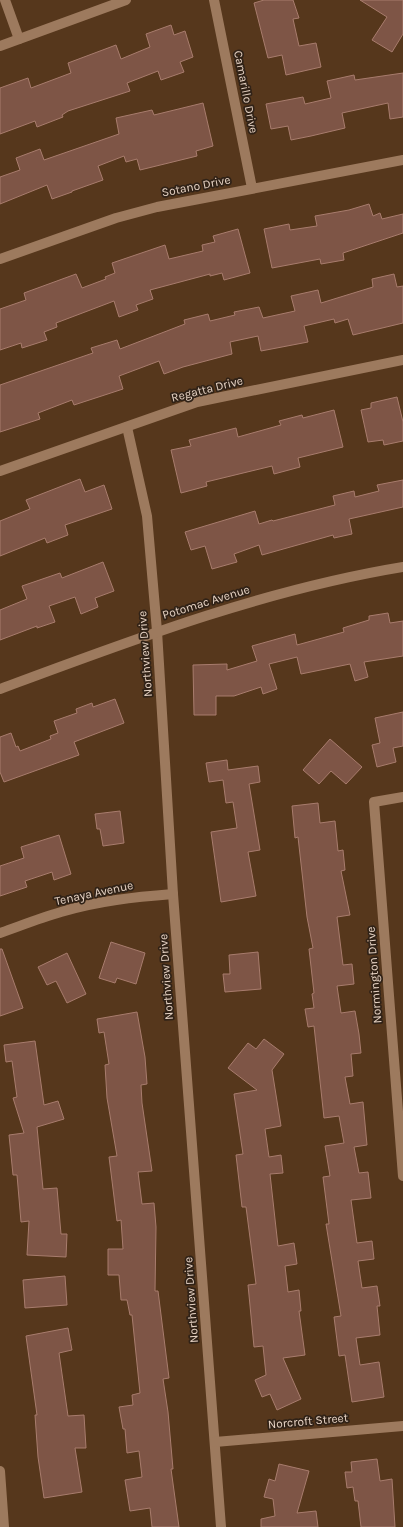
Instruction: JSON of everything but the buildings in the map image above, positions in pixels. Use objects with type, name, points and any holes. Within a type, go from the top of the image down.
[{"type":"street","points":[[5,0],[19,39]]},
{"type":"street","points":[[0,46],[126,0]]},
{"type":"street","name":"Camarillo Drive","points":[[214,0],[252,188]]},
{"type":"street","name":"Sotano Drive","points":[[0,259],[116,218],[157,207],[403,160]]},
{"type":"street","name":"Regatta Drive","points":[[0,471],[197,402],[403,360]]},
{"type":"street","name":"Northview Drive","points":[[127,427],[147,516],[173,894],[221,1527]]},
{"type":"street","name":"Potomac Avenue","points":[[0,689],[156,631],[294,589],[403,567]]},
{"type":"street","name":"Normington Drive","points":[[403,797],[374,802],[403,1176]]},
{"type":"street","name":"Tenaya Avenue","points":[[0,933],[60,912],[91,904],[139,896],[173,894]]},
{"type":"street","name":"Norcroft Street","points":[[215,1442],[403,1426]]},
{"type":"street","points":[[0,1471],[4,1527]]}]
